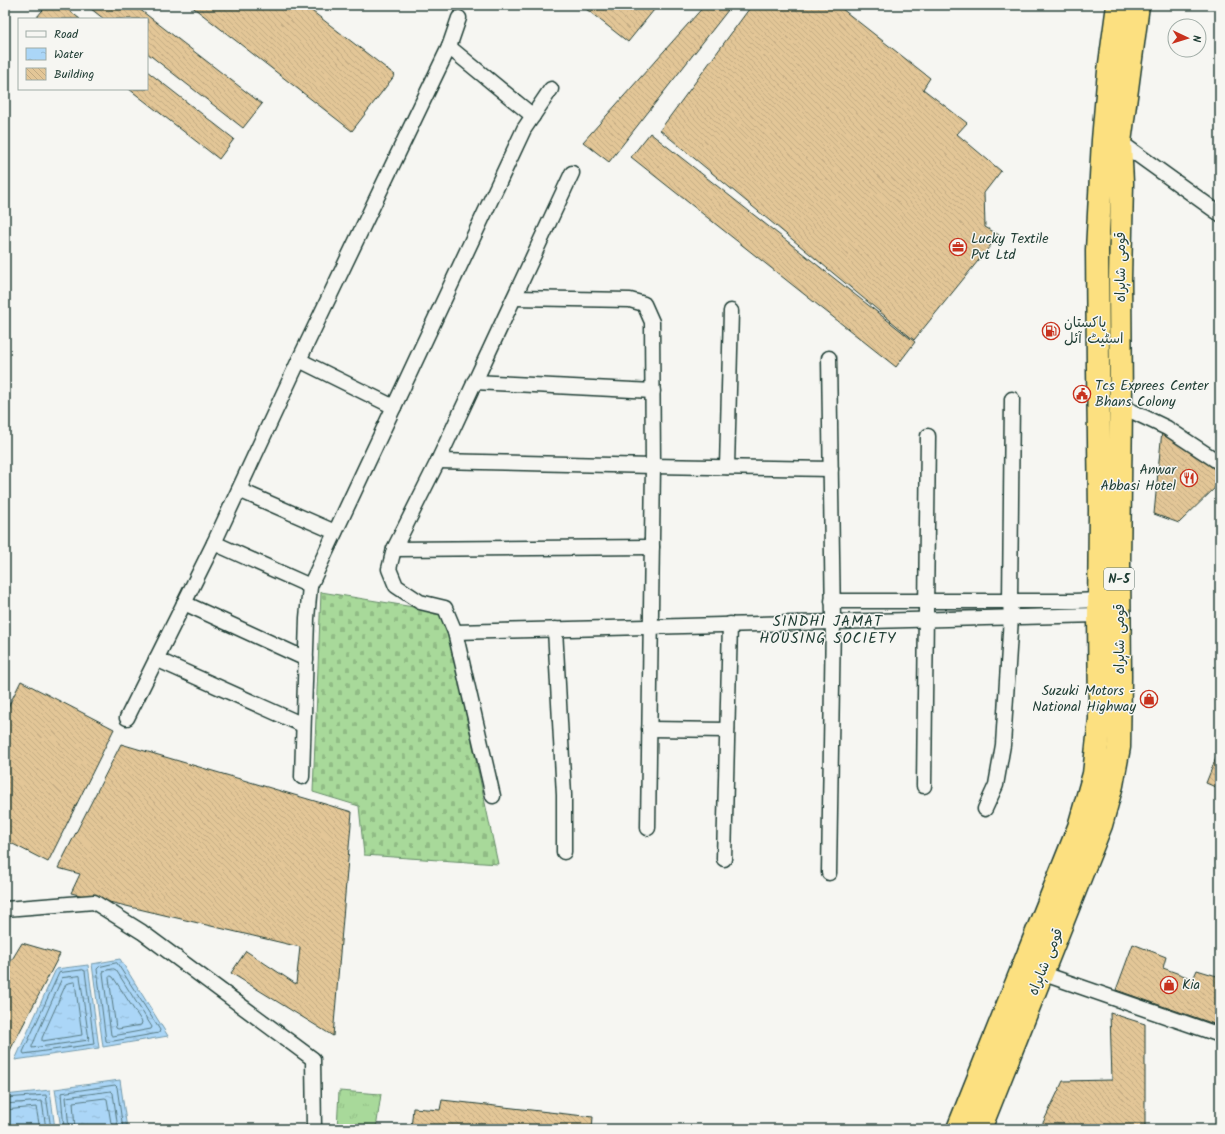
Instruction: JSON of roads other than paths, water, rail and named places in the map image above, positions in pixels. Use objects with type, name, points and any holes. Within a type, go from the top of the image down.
[{"type":"highway","name":"قومی شاہراہ","points":[[958,1129],[1079,828],[1094,774],[1100,719],[1100,510],[1097,250],[1108,79],[1118,5]]},
{"type":"highway","name":"قومی شاہراہ","points":[[980,1129],[1100,825],[1112,786],[1119,747],[1121,406],[1120,280],[1122,183],[1120,142],[1138,5]]},
{"type":"street","points":[[127,718],[214,543],[299,360],[449,47],[459,18]]},
{"type":"street","points":[[449,47],[533,116]]},
{"type":"street","points":[[302,777],[307,618],[310,586],[524,128],[551,89]]},
{"type":"street","points":[[1120,142],[1220,214]]},
{"type":"street","points":[[493,796],[455,632],[445,608],[420,602],[396,586],[389,569],[394,549],[438,461],[572,173]]},
{"type":"street","points":[[514,298],[630,300],[644,304],[652,322],[653,466],[648,828]]},
{"type":"street","points":[[727,468],[731,311]]},
{"type":"street","points":[[829,358],[833,621],[829,873]]},
{"type":"street","points":[[299,360],[394,407]]},
{"type":"street","points":[[474,382],[653,391]]},
{"type":"street","points":[[985,809],[996,785],[1003,745],[1011,617],[1012,399]]},
{"type":"street","points":[[1121,406],[1167,428],[1220,463]]},
{"type":"street","points":[[924,786],[928,436]]},
{"type":"street","points":[[438,461],[831,469]]},
{"type":"street","points":[[239,490],[335,532]]},
{"type":"street","points":[[214,543],[310,586]]},
{"type":"street","points":[[394,549],[652,547]]},
{"type":"street","points":[[832,601],[927,600],[1074,602],[1099,608]]},
{"type":"street","points":[[184,603],[306,659]]},
{"type":"street","points":[[455,632],[1011,617],[1099,608]]},
{"type":"street","points":[[724,859],[730,624]]},
{"type":"street","points":[[555,629],[564,795],[564,852]]},
{"type":"street","points":[[156,659],[303,726]]},
{"type":"street","points":[[649,729],[727,730]]},
{"type":"street","points":[[5,909],[94,902],[142,932],[313,1059],[314,1129]]},
{"type":"street","points":[[1041,973],[1220,1035]]},
{"type":"water","points":[[120,959],[168,1036],[103,1047],[92,964]]},
{"type":"water","points":[[88,965],[99,1048],[15,1060],[56,969]]},
{"type":"water","points":[[120,1080],[127,1129],[61,1129],[55,1089]]},
{"type":"water","points":[[50,1090],[55,1129],[5,1129],[5,1095]]},
{"type":"place","name":"Lucky Textile Pvt Ltd","points":[[958,247]]},
{"type":"place","name":"پاکستان اسٹیٹ آئل","points":[[1051,331]]},
{"type":"place","name":"Tcs Exprees Center Bhans Colony","points":[[1082,394]]},
{"type":"place","name":"Anwar Abbasi Hotel","points":[[1189,478]]},
{"type":"place","name":"Suzuki Motors - National Highway","points":[[1149,699]]},
{"type":"place","name":"Kia","points":[[1169,985]]},
{"type":"district","name":"SINDHI JAMAT HOUSING SOCIETY","points":[[828,630]]}]
